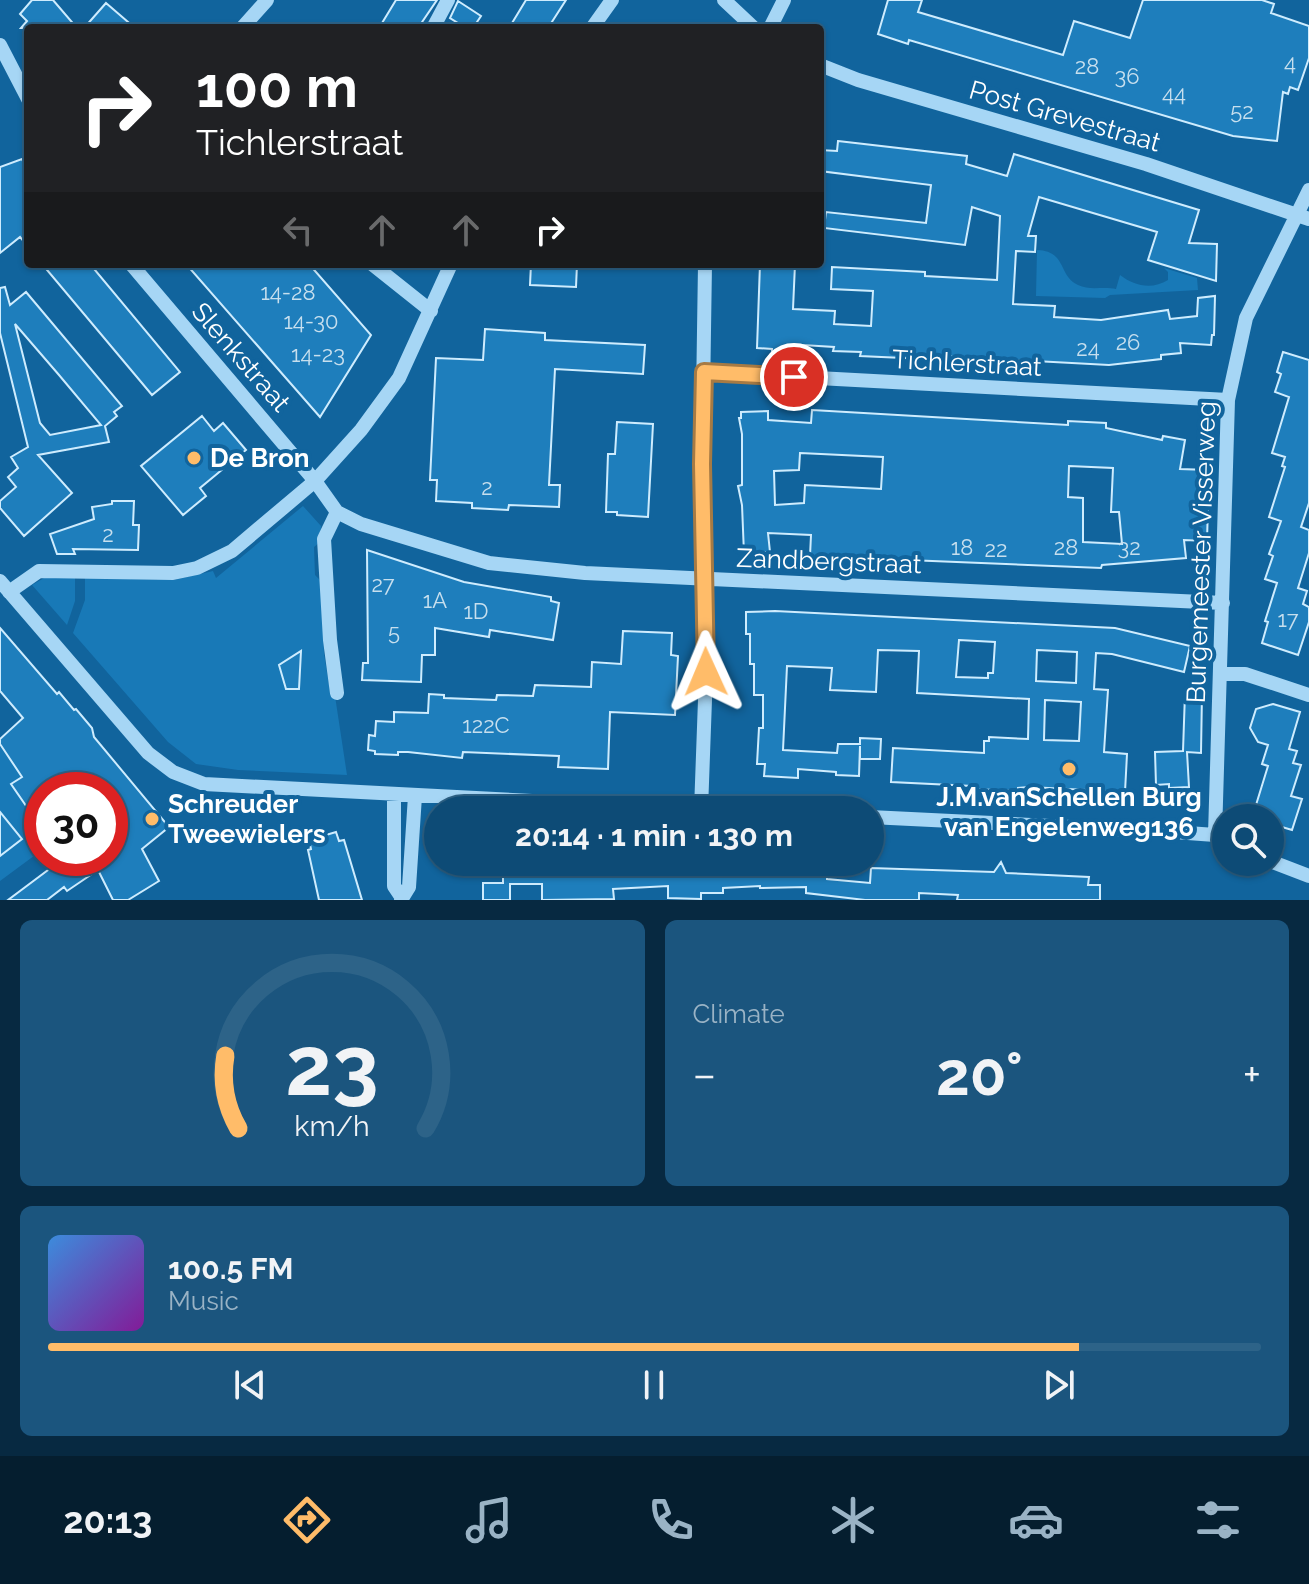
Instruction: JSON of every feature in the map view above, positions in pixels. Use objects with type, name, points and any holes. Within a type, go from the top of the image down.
[{"type":"street","points":[[246,24],[267,0]]},
{"type":"street","points":[[435,24],[448,0]]},
{"type":"street","points":[[724,0],[750,24]]},
{"type":"street","points":[[772,24],[784,0]]},
{"type":"street","points":[[594,24],[606,3]]},
{"type":"street","points":[[0,45],[24,91]]},
{"type":"street","name":"Post Grevestraat","points":[[824,67],[858,80],[1146,164],[1302,217]]},
{"type":"street","name":"Burgemeester Visserweg","points":[[1221,804],[1220,674],[1228,400],[1246,318],[1302,217],[1309,190]]},
{"type":"street","name":"Slenkstraat","points":[[134,268],[315,481]]},
{"type":"street","points":[[377,268],[431,311]]},
{"type":"street","points":[[424,796],[219,786],[204,784],[173,772],[148,753],[4,587],[44,570],[173,573],[197,568],[232,551],[315,481],[361,430],[399,378],[449,268]]},
{"type":"street","points":[[702,796],[706,672],[702,464],[705,268]]},
{"type":"street","name":"Tichlerstraat","points":[[704,372],[1228,400]]},
{"type":"street","points":[[315,481],[337,512],[324,539],[330,640],[337,693]]},
{"type":"street","name":"Zandbergstraat","points":[[337,512],[361,524],[489,563],[585,573],[1223,603]]},
{"type":"street","points":[[1220,674],[1245,674],[1309,695]]},
{"type":"street","points":[[394,796],[394,886],[402,899],[409,887],[415,796]]},
{"type":"street","points":[[884,818],[1212,837]]},
{"type":"street","points":[[1284,866],[1309,876]]},
{"type":"shaded area","points":[[1037,250],[1047,251],[1058,259],[1067,276],[1083,287],[1116,289],[1120,275],[1137,284],[1156,285],[1168,280],[1168,272],[1164,268],[1197,278],[1198,290],[1110,295],[1105,298],[1036,296]]},
{"type":"shaded area","points":[[303,506],[321,526],[320,542],[314,547],[315,575],[321,581],[324,654],[331,697],[335,696],[347,775],[238,770],[196,764],[168,742],[73,633],[85,600],[85,578],[174,580],[213,571],[216,578]]},
{"type":"shaded area","points":[[44,578],[75,578],[75,601],[67,625],[32,585]]},
{"type":"shaded area","points":[[0,746],[24,780],[24,863],[0,881]]},
{"type":"building","points":[[32,0],[53,0],[74,24],[24,24],[27,21],[20,14]]},
{"type":"building","points":[[396,0],[437,0],[421,24],[381,24]]},
{"type":"building","points":[[526,0],[566,0],[551,24],[511,24]]},
{"type":"building","points":[[888,0],[922,0],[918,12],[1063,55],[1074,21],[1130,38],[1143,0],[1262,0],[1274,4],[1271,13],[1309,26],[1309,58],[1298,90],[1290,87],[1288,94],[1283,92],[1277,141],[1233,136],[909,40],[908,44],[878,34]]},
{"type":"building","points":[[458,1],[481,16],[476,24],[460,24],[450,18]]},
{"type":"building","points":[[106,3],[130,24],[88,24]]},
{"type":"building","points":[[838,141],[967,156],[966,164],[1007,176],[1014,154],[1199,210],[1189,243],[1217,244],[1216,281],[1148,260],[1157,232],[1039,197],[1028,236],[1036,236],[1035,252],[1016,251],[1013,304],[1055,306],[1054,317],[1101,320],[1168,310],[1170,319],[1197,316],[1198,298],[1215,296],[1211,345],[1180,343],[1181,353],[1161,355],[1161,359],[1109,365],[925,355],[925,359],[860,356],[861,352],[803,345],[802,355],[772,354],[772,349],[757,348],[760,268],[795,268],[793,309],[835,311],[834,324],[871,326],[873,291],[831,289],[832,267],[997,280],[1000,216],[972,207],[965,245],[824,228],[826,212],[926,223],[931,185],[824,172],[824,150],[837,151]]},
{"type":"building","points":[[22,159],[24,164],[24,242],[20,237],[0,253],[0,167]]},
{"type":"building","points":[[45,268],[93,268],[180,372],[152,395]]},
{"type":"building","points":[[190,268],[312,268],[371,335],[320,417]]},
{"type":"building","points":[[531,268],[577,268],[576,287],[530,285]]},
{"type":"building","points":[[5,287],[10,305],[26,292],[122,406],[114,412],[117,416],[105,426],[109,442],[38,455],[72,493],[24,536],[0,508],[0,501],[16,487],[8,477],[18,468],[11,457],[28,447],[0,333],[0,288]],"holes":[[[15,324],[101,425],[50,435],[40,423]]]},
{"type":"building","points":[[485,329],[545,333],[545,340],[645,345],[643,374],[555,369],[549,485],[560,485],[559,507],[509,505],[508,510],[472,508],[472,503],[436,501],[437,480],[430,480],[436,358],[483,360]]},
{"type":"building","points":[[1283,352],[1309,360],[1309,503],[1301,527],[1309,530],[1309,553],[1298,588],[1307,591],[1303,604],[1309,607],[1309,622],[1298,655],[1262,643],[1268,622],[1265,621],[1277,583],[1265,579],[1273,556],[1269,554],[1281,521],[1269,517],[1285,467],[1282,466],[1285,457],[1272,453],[1289,397],[1275,392]]},
{"type":"building","points":[[812,410],[1068,425],[1068,421],[1106,423],[1106,428],[1162,440],[1163,436],[1185,440],[1180,469],[1209,470],[1207,541],[1184,540],[1186,558],[1102,565],[1101,568],[810,556],[811,535],[768,533],[770,552],[744,554],[738,486],[742,485],[741,412],[768,411],[768,420],[811,423]],"holes":[[[800,453],[883,457],[881,489],[805,485],[804,503],[775,505],[774,471],[799,470]],[[1069,466],[1113,468],[1111,512],[1119,512],[1122,544],[1083,542],[1083,498],[1068,497]]]},
{"type":"building","name":"De Bron","points":[[202,416],[214,431],[223,423],[246,450],[200,488],[206,496],[183,515],[141,466]]},
{"type":"building","points":[[617,422],[653,424],[648,517],[606,512],[608,454],[615,454]]},
{"type":"building","points":[[112,501],[134,501],[133,525],[139,525],[138,550],[73,549],[75,554],[57,554],[50,534],[94,519],[92,507],[112,504]]},
{"type":"building","points":[[367,550],[464,582],[551,597],[551,601],[559,603],[553,640],[490,630],[489,637],[435,628],[435,655],[422,655],[421,682],[362,680],[363,663],[368,663]]},
{"type":"building","points":[[746,612],[1115,628],[1190,646],[1184,672],[1096,653],[1094,689],[1108,690],[1104,752],[1127,754],[1125,792],[1029,787],[1018,788],[1018,791],[891,782],[893,748],[984,753],[984,741],[989,741],[989,737],[1028,739],[1029,699],[917,693],[919,651],[878,650],[876,692],[830,690],[832,668],[787,666],[783,750],[837,753],[838,744],[860,744],[860,738],[881,739],[880,759],[860,759],[860,746],[859,776],[798,769],[798,778],[764,776],[765,764],[757,764],[759,728],[763,728],[763,695],[754,695],[754,664],[750,664]],"holes":[[[959,640],[995,642],[993,673],[988,673],[988,678],[956,677]],[[1037,650],[1077,652],[1076,683],[1036,681]],[[1045,700],[1081,702],[1079,741],[1044,740]]]},
{"type":"building","points":[[0,628],[57,694],[59,692],[76,709],[123,772],[24,772],[24,803],[11,784],[22,777],[0,744],[0,739],[23,718],[0,691]]},
{"type":"building","points":[[623,631],[672,633],[671,655],[678,656],[675,715],[610,712],[608,769],[558,767],[559,756],[463,752],[462,758],[408,752],[375,754],[375,751],[368,750],[369,735],[375,736],[376,721],[394,722],[394,712],[428,713],[429,694],[444,695],[444,698],[496,700],[497,695],[533,696],[535,685],[591,687],[592,662],[621,664]]},
{"type":"building","points":[[301,651],[299,689],[286,689],[279,665]]},
{"type":"building","points":[[1185,693],[1202,693],[1201,753],[1187,752],[1189,787],[1156,785],[1155,752],[1183,751]]},
{"type":"building","points":[[1273,704],[1300,712],[1289,749],[1297,751],[1293,763],[1301,765],[1291,796],[1302,799],[1292,830],[1284,828],[1284,804],[1256,804],[1268,766],[1262,764],[1268,745],[1258,742],[1250,728],[1256,709]]},
{"type":"building","points":[[128,778],[169,827],[142,849],[159,881],[128,900],[113,900],[101,876],[128,876]]},
{"type":"building","points":[[0,812],[22,839],[0,856]]},
{"type":"building","points":[[336,832],[339,841],[344,840],[362,900],[319,900],[308,850],[311,849],[309,840]]},
{"type":"building","points":[[1001,862],[1006,873],[1089,877],[1088,885],[1100,885],[1100,900],[957,900],[958,895],[919,893],[919,900],[865,900],[806,893],[806,887],[760,886],[723,888],[723,893],[701,893],[701,899],[668,898],[668,886],[613,889],[614,899],[542,900],[542,884],[510,884],[510,900],[483,900],[483,883],[503,883],[503,876],[827,876],[827,879],[870,883],[870,876],[884,876],[884,868],[994,872]]},
{"type":"building","points":[[40,876],[89,876],[67,891],[64,887],[47,900],[8,900]]},
{"type":"place","name":"De Bron","points":[[194,458]]},
{"type":"place","name":"J.M.vanSchellen Burg van Engelenweg136","points":[[1069,769]]},
{"type":"place","name":"Schreuder Tweewielers","points":[[152,819]]},
{"type":"route","points":[[706,672],[702,464],[704,372],[794,377]]}]
